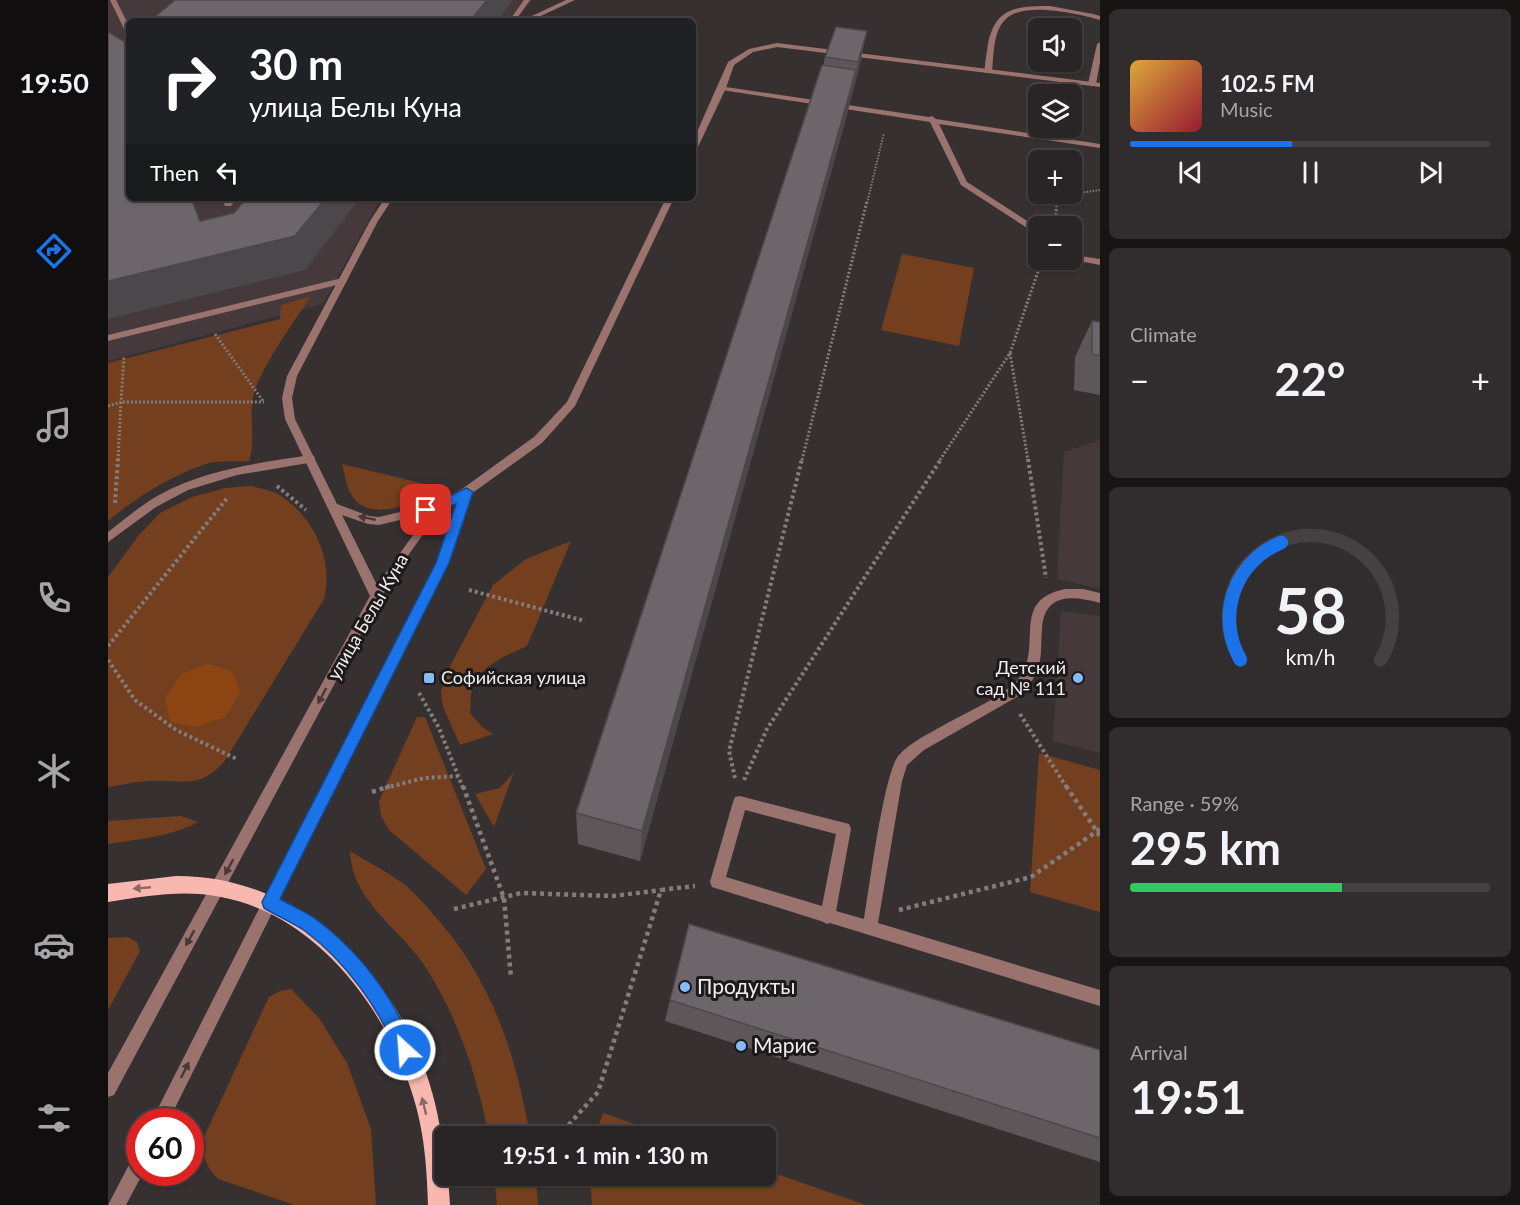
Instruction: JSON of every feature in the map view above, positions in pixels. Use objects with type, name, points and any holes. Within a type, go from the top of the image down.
[{"type":"main road","points":[[108,893],[178,885],[218,887],[270,902],[310,925],[344,955],[374,991],[399,1033],[419,1082],[433,1138],[439,1205]]},
{"type":"street","points":[[113,0],[126,27]]},
{"type":"street","points":[[514,18],[527,0]]},
{"type":"street","points":[[531,18],[572,0]]},
{"type":"street","points":[[988,71],[994,37],[1001,18],[1006,14],[1029,8],[1046,8],[1100,18]]},
{"type":"street","points":[[696,143],[731,64],[751,50],[777,45],[1096,84],[1100,44]]},
{"type":"street","points":[[722,88],[932,118],[1100,146]]},
{"type":"street","points":[[932,118],[964,183],[1028,225]]},
{"type":"street","points":[[376,596],[290,419],[286,405],[286,393],[292,376],[342,281],[387,201]]},
{"type":"street","name":"улица Белы Куна","points":[[108,1089],[376,596],[421,530],[442,505],[466,492],[538,440],[571,404],[669,201]]},
{"type":"street","points":[[1082,259],[1100,262]]},
{"type":"street","points":[[108,338],[342,281]]},
{"type":"street","points":[[108,538],[165,496],[190,484],[251,469],[310,459]]},
{"type":"street","points":[[166,1108],[442,563],[466,492]]},
{"type":"street","points":[[334,507],[368,520],[380,520],[442,505]]},
{"type":"street","points":[[871,923],[895,781],[902,761],[919,746],[1017,690],[1027,679],[1034,663],[1038,613],[1046,600],[1060,594],[1090,595],[1100,598]]},
{"type":"street","points":[[827,917],[844,829],[740,802],[717,882],[827,917],[871,923],[1100,998]]},
{"type":"street","points":[[117,1205],[127,1186]]},
{"type":"path","points":[[740,802],[729,751],[889,112]]},
{"type":"path","points":[[1055,216],[1058,196],[1100,190]]},
{"type":"path","points":[[740,802],[744,778],[767,729],[1010,353],[1039,270]]},
{"type":"path","points":[[108,406],[134,400],[264,402],[202,315]]},
{"type":"path","points":[[115,503],[122,374],[128,333]]},
{"type":"path","points":[[1010,353],[1046,578],[1046,600]]},
{"type":"path","points":[[273,484],[313,516]]},
{"type":"path","points":[[108,645],[230,495]]},
{"type":"path","points":[[470,590],[585,621]]},
{"type":"path","points":[[108,660],[135,700],[176,730],[237,759]]},
{"type":"path","points":[[419,693],[439,728],[504,898],[511,978]]},
{"type":"path","points":[[1008,695],[1044,755],[1098,830],[1100,837]]},
{"type":"path","points":[[372,792],[403,780],[435,775],[458,776]]},
{"type":"path","points":[[871,923],[1031,877],[1098,830]]},
{"type":"path","points":[[454,909],[521,893],[613,896],[717,882]]},
{"type":"path","points":[[568,1126],[597,1092],[661,890]]},
{"type":"shaded area","points":[[108,0],[532,0],[518,18],[126,18],[126,201],[379,201],[323,304],[108,361]]},
{"type":"shaded area","points":[[902,254],[974,268],[959,346],[881,330]]},
{"type":"shaded area","points":[[311,296],[278,345],[257,386],[252,405],[252,445],[249,461],[216,462],[193,469],[154,488],[108,521],[108,363],[280,319],[281,305]]},
{"type":"shaded area","points":[[1100,440],[1100,589],[1057,579],[1064,452]]},
{"type":"shaded area","points":[[342,464],[425,484],[409,502],[403,505],[382,510],[374,509],[360,504],[352,496]]},
{"type":"shaded area","points":[[251,486],[278,494],[290,503],[311,526],[318,539],[326,568],[324,599],[226,759],[217,769],[208,776],[191,781],[145,781],[108,787],[108,577],[139,535],[160,513],[192,497],[225,488]]},
{"type":"shaded area","points":[[571,541],[527,646],[503,657],[487,668],[472,689],[470,713],[482,727],[493,734],[460,745],[443,707],[441,692],[446,674],[493,585],[526,559]]},
{"type":"shaded area","name":"Детский сад № 111","points":[[1061,611],[1100,616],[1100,753],[1053,741]]},
{"type":"shaded area","points":[[208,664],[232,671],[240,692],[225,717],[196,727],[170,722],[165,698],[181,674]]},
{"type":"shaded area","points":[[417,717],[425,717],[486,869],[466,895],[389,830],[381,816],[379,801]]},
{"type":"shaded area","points":[[1039,753],[1100,770],[1100,912],[1030,892]]},
{"type":"shaded area","points":[[514,772],[494,827],[475,794],[500,788]]},
{"type":"shaded area","points":[[181,816],[198,822],[166,834],[108,844],[108,821]]},
{"type":"shaded area","points":[[350,851],[405,885],[435,916],[458,945],[488,996],[500,1023],[518,1079],[528,1126],[486,1126],[466,1051],[439,990],[418,956],[369,901],[353,870]]},
{"type":"shaded area","points":[[128,937],[137,942],[140,951],[108,1010],[108,938]]},
{"type":"shaded area","points":[[291,989],[319,1018],[347,1063],[371,1129],[376,1205],[295,1205],[218,1179],[206,1162],[204,1137],[269,997],[280,991]]},
{"type":"shaded area","points":[[603,1113],[640,1126],[599,1126]]},
{"type":"shaded area","points":[[776,1174],[866,1205],[592,1205],[591,1186],[776,1186]]},
{"type":"shaded area","points":[[495,1186],[537,1186],[538,1205],[497,1205]]},
{"type":"building","points":[[175,0],[487,0],[472,18],[154,18]]},
{"type":"building","points":[[836,27],[867,31],[858,62],[825,57]]},
{"type":"building","points":[[108,32],[126,41],[126,201],[192,201],[200,221],[234,213],[244,201],[324,201],[295,236],[108,281]]},
{"type":"building","points":[[822,65],[856,70],[642,831],[576,813]]},
{"type":"building","points":[[1092,321],[1100,322],[1100,356],[1092,354]]},
{"type":"building","points":[[689,924],[1100,1050],[1100,1138],[670,1000]]},
{"type":"place","name":"Софийская улица","points":[[429,678]]},
{"type":"place","name":"Детский сад № 111","points":[[1078,678]]},
{"type":"place","name":"Продукты","points":[[685,987]]},
{"type":"place","name":"Марис","points":[[741,1046]]},
{"type":"route","points":[[405,1050],[399,1033],[374,991],[344,955],[310,925],[270,902],[442,563],[466,492],[442,505],[426,510]]}]
